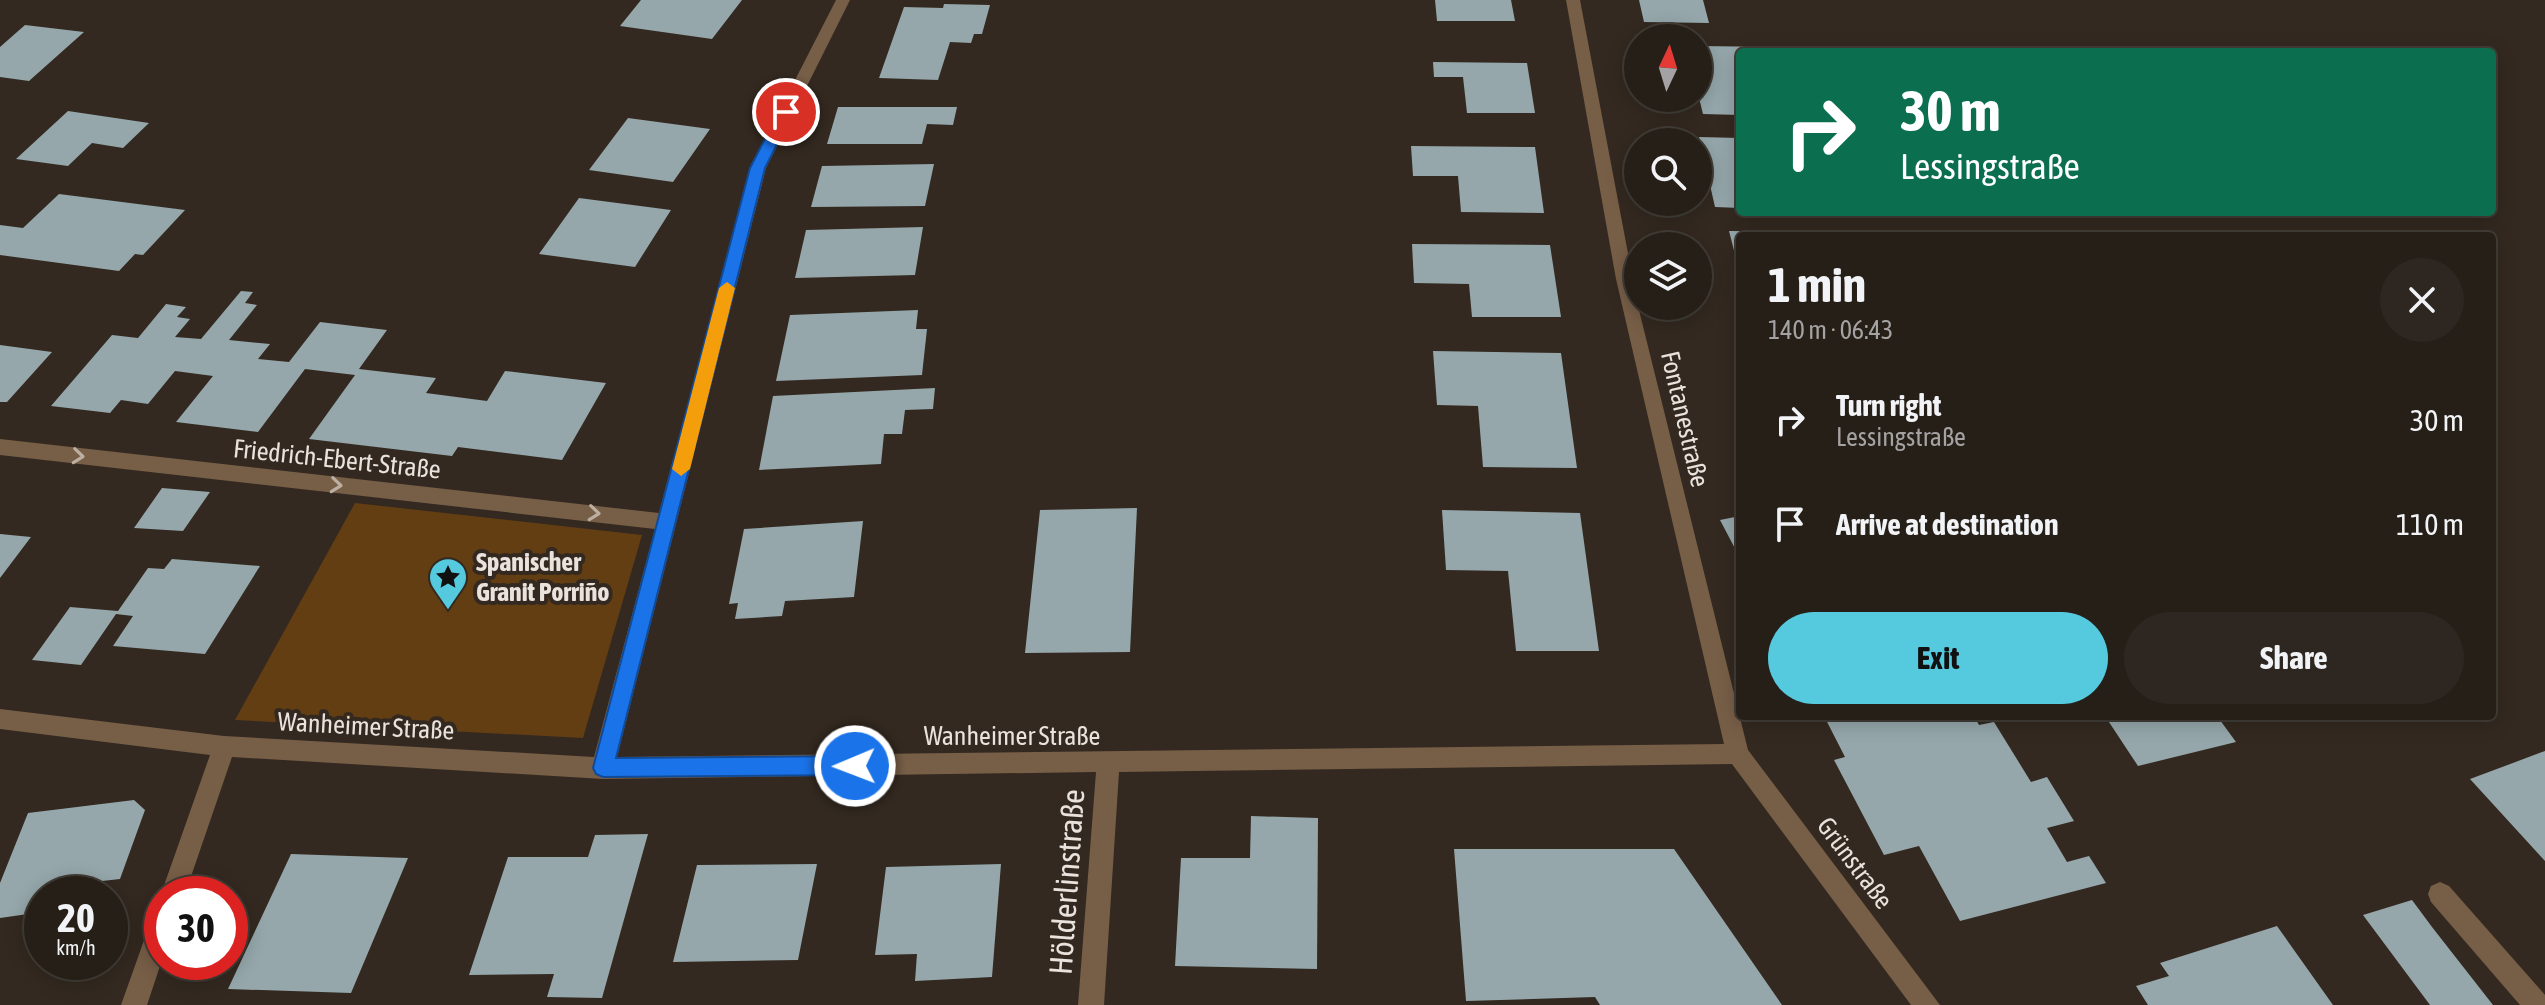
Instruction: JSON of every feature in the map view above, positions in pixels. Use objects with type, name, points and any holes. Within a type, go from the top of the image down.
[{"type":"street","points":[[603,768],[758,168],[843,0]]},
{"type":"street","name":"Fontanestraße","points":[[1573,0],[1625,279],[1738,754]]},
{"type":"street","name":"Friedrich-Ebert-Straße","points":[[0,447],[667,522]]},
{"type":"street","name":"Wanheimer Straße","points":[[0,719],[224,746],[603,768],[1738,754]]},
{"type":"street","points":[[179,876],[224,746]]},
{"type":"street","name":"Grünstraße","points":[[1738,754],[1927,1005]]},
{"type":"street","name":"Hölderlinstraße","points":[[1091,1005],[1108,764]]},
{"type":"street","points":[[2440,894],[2537,1005]]},
{"type":"street","points":[[134,1005],[144,976]]},
{"type":"shaded area","points":[[355,503],[642,535],[583,738],[235,720]]},
{"type":"building","points":[[641,0],[742,0],[712,39],[620,26]]},
{"type":"building","points":[[1435,0],[1511,0],[1515,21],[1437,21]]},
{"type":"building","points":[[1639,0],[1703,0],[1709,23],[1644,22]]},
{"type":"building","points":[[944,4],[990,5],[982,34],[974,34],[971,43],[950,42],[938,80],[879,78],[904,7],[943,8]]},
{"type":"building","points":[[25,25],[84,32],[29,81],[0,77],[0,47]]},
{"type":"building","points":[[1712,46],[1788,47],[1736,48],[1736,115],[1703,114],[1712,112]]},
{"type":"building","points":[[1433,62],[1527,63],[1535,113],[1467,113],[1463,77],[1434,77]]},
{"type":"building","points":[[838,107],[957,107],[953,125],[927,124],[922,144],[827,144]]},
{"type":"building","points":[[68,111],[149,123],[123,148],[92,143],[68,166],[16,159]]},
{"type":"building","points":[[628,118],[710,129],[673,182],[589,170]]},
{"type":"building","points":[[1712,137],[1736,138],[1736,208],[1715,207],[1712,194]]},
{"type":"building","points":[[1411,146],[1535,147],[1544,213],[1461,212],[1458,176],[1413,176]]},
{"type":"building","points":[[934,164],[925,206],[811,207],[822,166]]},
{"type":"building","points":[[59,194],[185,210],[143,255],[135,254],[119,271],[0,255],[0,225],[23,228]]},
{"type":"building","points":[[579,198],[671,210],[635,267],[539,254]]},
{"type":"building","points":[[923,227],[915,275],[795,278],[806,230]]},
{"type":"building","points":[[1729,231],[1835,232],[1736,232],[1736,258]]},
{"type":"building","points":[[1412,244],[1550,245],[1561,317],[1472,317],[1469,284],[1414,283]]},
{"type":"building","points":[[241,291],[253,292],[245,303],[257,305],[229,340],[270,344],[258,359],[289,362],[320,322],[387,330],[359,369],[436,378],[426,393],[487,401],[505,371],[606,383],[562,460],[458,447],[452,456],[309,439],[355,375],[305,369],[258,432],[176,422],[213,376],[175,371],[148,404],[121,400],[110,413],[51,406],[112,335],[138,338],[166,304],[186,307],[177,317],[190,319],[175,337],[201,339]]},
{"type":"building","points":[[918,310],[916,329],[927,329],[922,375],[776,381],[790,315]]},
{"type":"building","points":[[0,345],[52,352],[7,402],[0,402]]},
{"type":"building","points":[[1433,351],[1561,353],[1577,468],[1483,467],[1478,406],[1437,405]]},
{"type":"building","points":[[935,388],[933,409],[905,410],[902,434],[884,434],[881,464],[759,470],[773,396]]},
{"type":"building","points":[[162,488],[210,492],[183,531],[134,528]]},
{"type":"building","points":[[1137,508],[1130,652],[1025,653],[1040,510]]},
{"type":"building","points":[[1442,510],[1580,513],[1599,651],[1516,651],[1508,571],[1446,570]]},
{"type":"building","points":[[1736,517],[1736,550],[1720,520]]},
{"type":"building","points":[[863,521],[854,597],[785,601],[782,616],[735,619],[738,603],[729,604],[744,529]]},
{"type":"building","points":[[0,534],[31,537],[0,578]]},
{"type":"building","points":[[172,559],[260,566],[205,654],[113,646],[133,616],[116,614],[81,665],[32,660],[70,607],[118,611],[148,568],[164,569]]},
{"type":"building","points":[[1826,720],[1976,720],[1979,725],[1994,722],[2031,782],[2047,777],[2074,821],[2047,828],[2067,862],[2089,856],[2106,883],[1960,921],[1919,846],[1884,855],[1834,760],[1845,757]]},
{"type":"building","points":[[2108,720],[2220,720],[2236,742],[2138,766]]},
{"type":"building","points":[[2545,751],[2545,861],[2470,779]]},
{"type":"building","points":[[134,800],[145,810],[121,876],[24,876],[24,915],[0,918],[0,883],[28,813]]},
{"type":"building","points":[[1251,816],[1318,818],[1317,969],[1175,966],[1181,858],[1250,858]]},
{"type":"building","points":[[648,834],[602,998],[547,997],[554,974],[469,975],[508,857],[588,857],[595,835]]},
{"type":"building","points":[[1454,849],[1674,849],[1782,1005],[1600,1005],[1595,997],[1466,1001]]},
{"type":"building","points":[[291,854],[408,858],[351,993],[228,989],[232,980],[248,980],[248,946]]},
{"type":"building","points":[[817,864],[798,960],[673,962],[697,865]]},
{"type":"building","points":[[1001,864],[992,977],[915,981],[917,954],[875,955],[886,867]]},
{"type":"building","points":[[2412,900],[2493,1005],[2430,1005],[2363,915]]},
{"type":"building","points":[[2277,926],[2333,1005],[2148,1005],[2136,986],[2169,976],[2160,963]]},
{"type":"slow traffic","points":[[681,469],[727,288]]},
{"type":"place","name":"Spanischer Granit Porriño","points":[[448,611]]},
{"type":"route","points":[[786,112],[758,168],[603,768],[855,766]]}]
